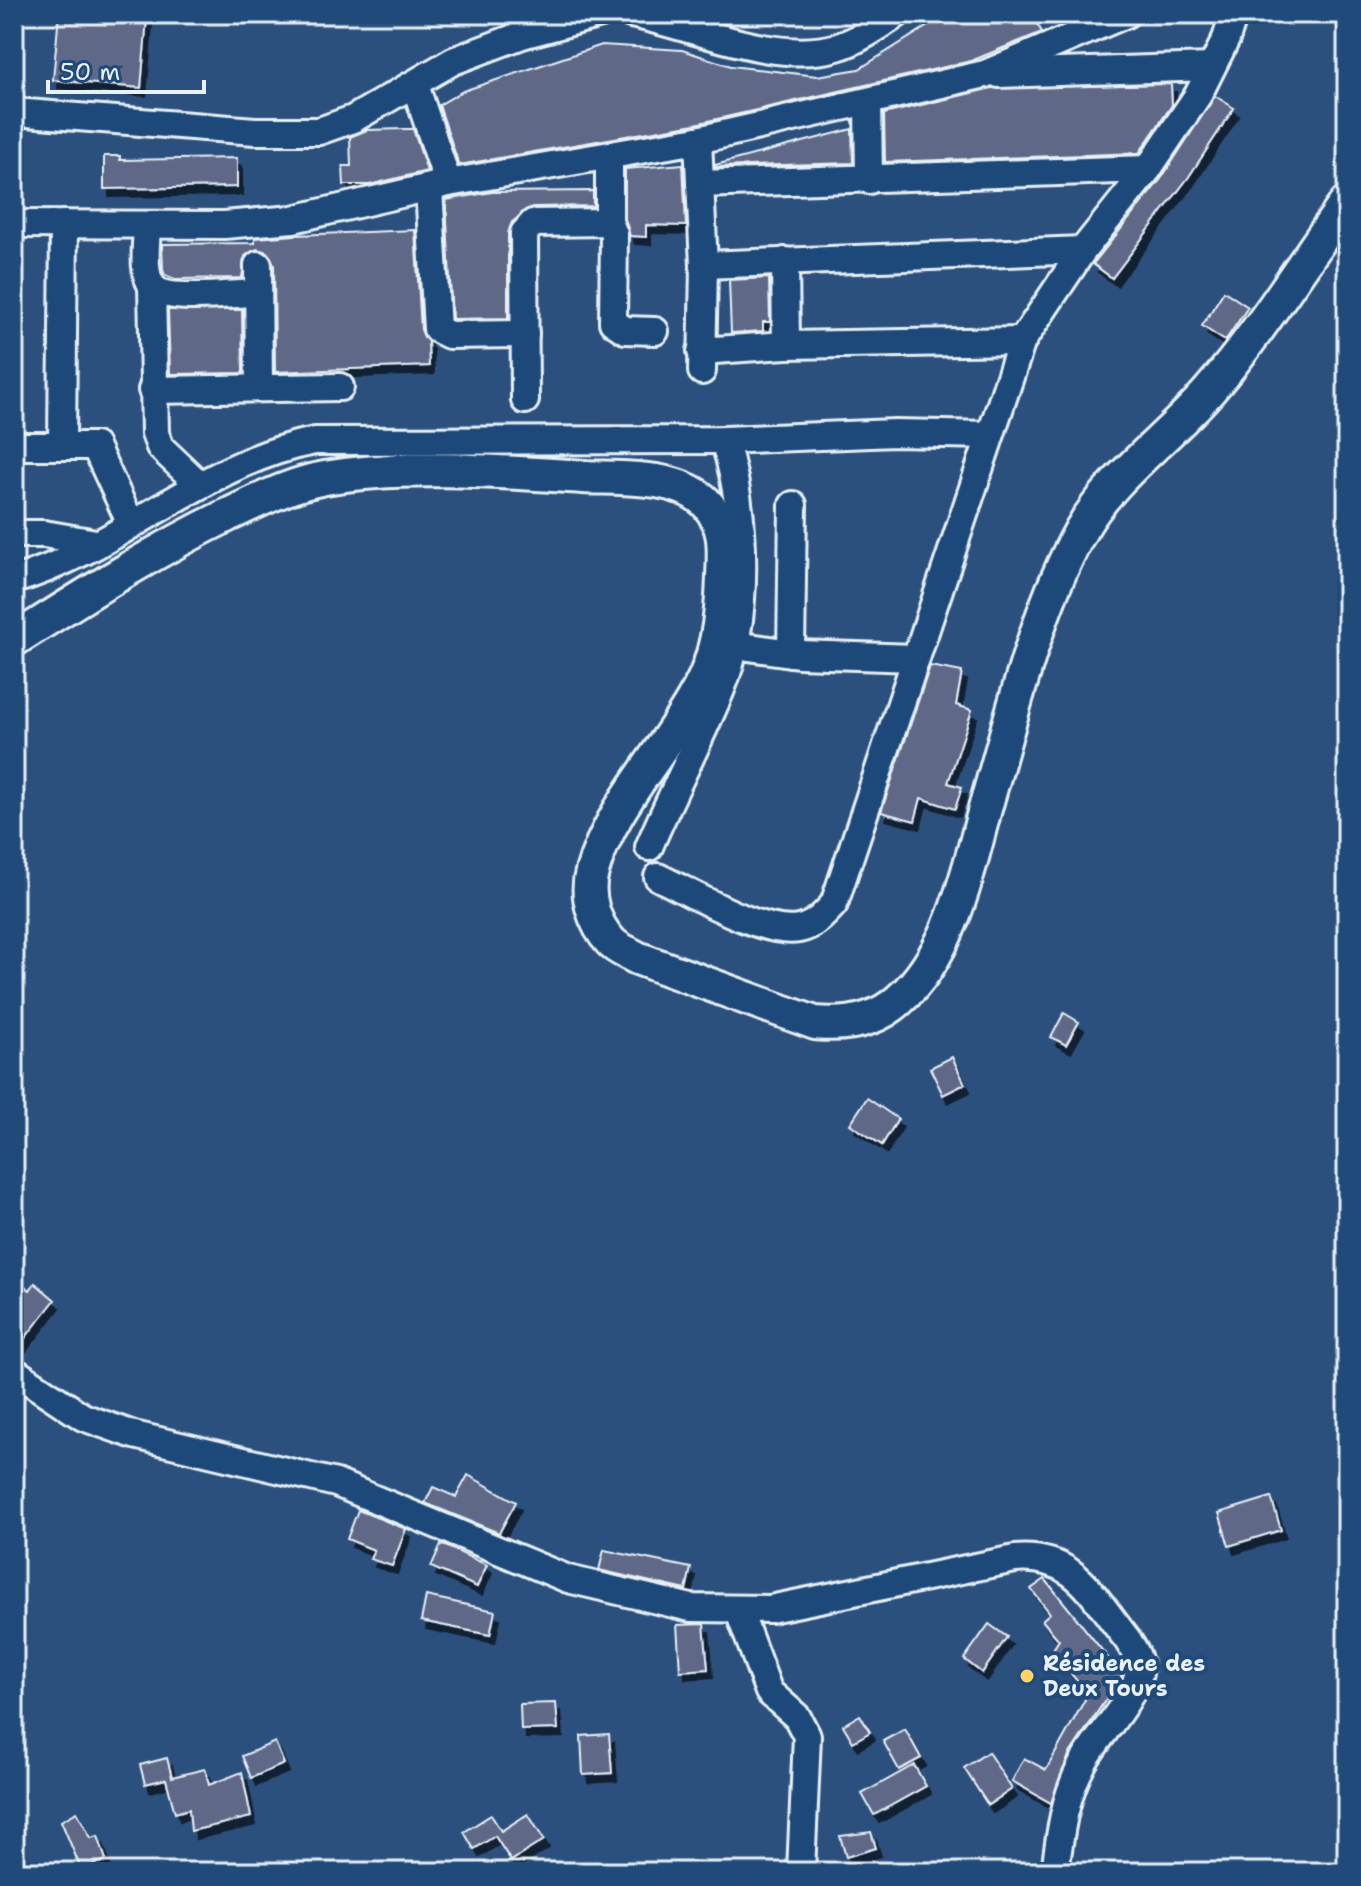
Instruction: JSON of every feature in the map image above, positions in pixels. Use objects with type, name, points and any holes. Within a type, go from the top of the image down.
[{"type":"main road","points":[[14,640],[168,544],[255,502],[327,478],[399,473],[518,474],[628,479],[686,490],[706,503],[723,529],[722,602],[716,637],[701,685],[614,824],[592,871],[591,905],[612,944],[637,958],[815,1023],[838,1025],[863,1021],[900,1000],[925,971],[951,918],[1024,677],[1068,557],[1083,527],[1106,497],[1211,389],[1347,202]]},
{"type":"street","points":[[14,112],[255,131],[319,131],[353,119],[453,61],[522,35],[601,14]]},
{"type":"street","points":[[631,14],[727,40],[806,50],[837,47],[897,14]]},
{"type":"street","points":[[14,224],[147,225],[293,219],[439,186],[698,140],[985,74],[1126,14]]},
{"type":"street","points":[[658,877],[774,930],[800,929],[820,920],[834,904],[1022,341],[1083,250],[1148,169],[1211,67],[1234,14]]},
{"type":"street","points":[[985,74],[1211,67]]},
{"type":"street","points":[[415,85],[439,186],[437,329],[449,335],[525,334]]},
{"type":"street","points":[[868,102],[869,180]]},
{"type":"street","points":[[698,140],[704,265],[702,361],[786,345],[1022,341]]},
{"type":"street","points":[[609,156],[609,222],[614,234],[613,322],[625,330],[655,331]]},
{"type":"street","points":[[700,184],[1148,169]]},
{"type":"street","points":[[525,400],[524,233],[528,226],[609,222]]},
{"type":"street","points":[[62,444],[64,224]]},
{"type":"street","points":[[147,225],[148,273],[152,286],[155,433],[160,447],[200,485]]},
{"type":"street","points":[[704,265],[1083,250]]},
{"type":"street","points":[[785,261],[786,345]]},
{"type":"street","points":[[258,265],[259,388]]},
{"type":"street","points":[[152,286],[172,295],[258,293]]},
{"type":"street","points":[[152,390],[340,387]]},
{"type":"street","points":[[14,580],[96,543],[232,468],[291,445],[315,441],[724,440],[895,433],[990,435]]},
{"type":"street","points":[[649,847],[721,690],[734,645],[741,542],[736,474],[724,440]]},
{"type":"street","points":[[14,446],[95,446],[130,522]]},
{"type":"street","points":[[791,653],[793,505]]},
{"type":"street","points":[[14,534],[44,534],[96,543]]},
{"type":"street","points":[[734,645],[791,653],[915,658]]},
{"type":"street","points":[[14,1371],[83,1417],[134,1435],[336,1483],[568,1579],[691,1608],[770,1609],[1015,1559],[1039,1558],[1063,1564],[1136,1651],[1139,1667],[1135,1684],[1081,1767],[1062,1822],[1055,1872]]},
{"type":"street","points":[[738,1609],[769,1692],[797,1717],[807,1736],[801,1872]]},
{"type":"building","points":[[59,14],[147,18],[141,88],[53,80]]},
{"type":"building","points":[[947,14],[1031,14],[1042,32],[971,61],[695,124],[459,165],[439,105],[463,91],[602,45],[682,50],[731,66],[817,76],[859,69]]},
{"type":"building","points":[[1171,84],[1172,105],[1139,153],[885,162],[884,114],[992,88]]},
{"type":"building","points":[[1215,96],[1234,108],[1188,178],[1112,278],[1093,264],[1161,179]]},
{"type":"building","points":[[413,129],[427,171],[369,185],[344,185],[343,166],[351,166],[350,137],[367,130]]},
{"type":"building","points":[[852,129],[853,163],[715,167],[715,165]]},
{"type":"building","points":[[104,156],[120,156],[120,160],[237,158],[237,187],[104,189]]},
{"type":"building","points":[[683,164],[686,226],[646,225],[646,237],[630,236],[625,219],[625,169]]},
{"type":"building","points":[[593,191],[593,206],[532,207],[512,222],[508,233],[508,318],[452,319],[446,200],[492,192]]},
{"type":"building","points":[[415,230],[421,330],[428,342],[429,366],[275,372],[274,265],[267,252],[257,249],[245,256],[242,278],[175,279],[165,275],[163,270],[162,244],[255,243],[255,238]]},
{"type":"building","points":[[769,278],[770,322],[763,322],[763,331],[731,333],[729,280]]},
{"type":"building","points":[[1224,291],[1248,307],[1225,341],[1202,326]]},
{"type":"building","points":[[168,310],[242,310],[243,373],[170,374]]},
{"type":"building","points":[[930,666],[962,672],[956,705],[972,710],[948,783],[962,787],[955,809],[921,798],[915,821],[881,812]]},
{"type":"building","points":[[1064,1013],[1079,1022],[1066,1045],[1051,1037]]},
{"type":"building","points":[[952,1057],[965,1084],[943,1095],[930,1068]]},
{"type":"building","points":[[867,1098],[898,1119],[882,1145],[850,1124]]},
{"type":"building","points":[[14,1278],[30,1290],[35,1283],[55,1300],[14,1352]]},
{"type":"building","points":[[468,1475],[516,1502],[499,1533],[425,1503],[433,1487],[456,1497]]},
{"type":"building","points":[[1271,1497],[1281,1530],[1229,1546],[1219,1513]]},
{"type":"building","points":[[358,1510],[406,1529],[392,1566],[370,1559],[374,1550],[347,1539]]},
{"type":"building","points":[[441,1544],[487,1565],[477,1587],[431,1567]]},
{"type":"building","points":[[604,1550],[691,1568],[686,1590],[599,1570]]},
{"type":"building","points":[[1045,1579],[1122,1675],[1069,1755],[1051,1803],[1012,1781],[1024,1758],[1046,1770],[1088,1694],[1052,1651],[1059,1640],[1042,1620],[1050,1613],[1031,1589]]},
{"type":"building","points":[[426,1596],[495,1611],[490,1635],[421,1621]]},
{"type":"building","points":[[704,1624],[708,1669],[680,1671],[677,1625]]},
{"type":"building","points":[[989,1624],[1007,1637],[982,1673],[964,1659]]},
{"type":"building","points":[[556,1703],[558,1729],[521,1730],[520,1704]]},
{"type":"building","points":[[860,1715],[870,1732],[853,1742],[843,1725]]},
{"type":"building","points":[[905,1729],[921,1758],[899,1770],[883,1741]]},
{"type":"building","points":[[609,1734],[612,1773],[583,1775],[581,1736]]},
{"type":"building","points":[[275,1742],[284,1764],[251,1778],[242,1756]]},
{"type":"building","points":[[988,1752],[1012,1789],[988,1805],[964,1768]]},
{"type":"building","points":[[167,1758],[172,1777],[205,1769],[209,1785],[242,1772],[251,1817],[191,1831],[189,1809],[175,1813],[166,1779],[145,1784],[140,1765]]},
{"type":"building","points":[[914,1765],[926,1786],[874,1815],[862,1794]]},
{"type":"building","points":[[77,1812],[91,1838],[98,1836],[106,1860],[81,1869],[61,1821]]},
{"type":"building","points":[[528,1814],[544,1840],[511,1861],[495,1836],[474,1849],[464,1832],[491,1815],[501,1831]]},
{"type":"building","points":[[871,1832],[876,1848],[846,1857],[840,1836]]},
{"type":"place","name":"Résidence des Deux Tours","points":[[1027,1676]]}]
